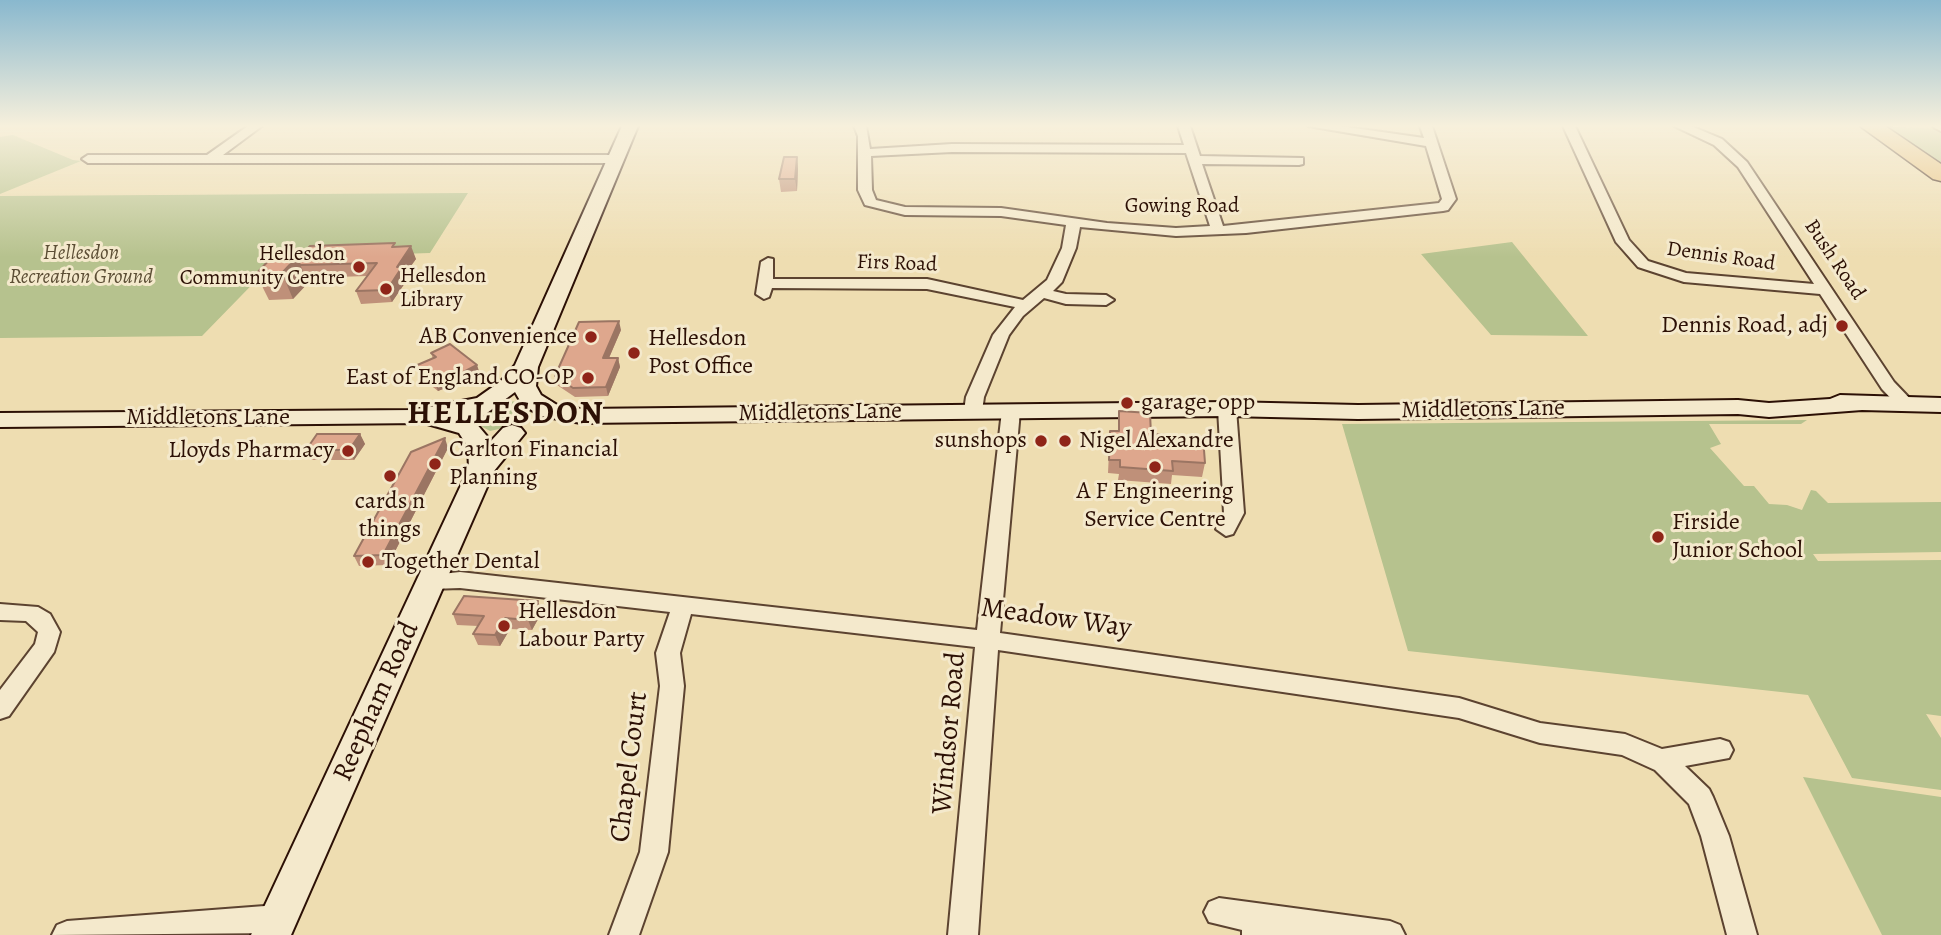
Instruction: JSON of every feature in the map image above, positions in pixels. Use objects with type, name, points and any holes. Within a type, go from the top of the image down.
[{"type":"street","points":[[534,402],[524,386],[526,367],[610,170]]},
{"type":"street","name":"Gowing Road","points":[[866,170],[865,190],[870,202],[905,211],[1001,212],[1140,230],[1218,231],[1443,207],[1449,199],[1440,170]]},
{"type":"street","points":[[1197,170],[1218,231]]},
{"type":"street","name":"Dennis Road","points":[[1589,170],[1623,242],[1643,264],[1684,277],[1826,290]]},
{"type":"street","name":"Bush Road","points":[[1746,170],[1893,393],[1907,405]]},
{"type":"street","points":[[973,411],[975,397],[1001,335],[1026,306],[1044,293],[1062,269],[1074,222]]},
{"type":"street","name":"Firs Road","points":[[768,262],[765,289],[927,284],[1005,298],[1026,306]]},
{"type":"street","points":[[1044,293],[1066,299],[1106,300]]},
{"type":"street","points":[[477,417],[526,367]]},
{"type":"street","points":[[477,417],[510,396],[534,402]]},
{"type":"street","name":"Middletons Lane","points":[[534,402],[550,411],[581,416],[1227,409],[1358,412],[1941,405]]},
{"type":"street","name":"Reepham Road","points":[[275,927],[482,468],[518,430],[534,419],[539,411],[534,402]]},
{"type":"street","points":[[1226,529],[1234,513],[1227,409]]},
{"type":"street","name":"Windsor Road","points":[[963,935],[987,640],[1011,411]]},
{"type":"street","name":"Middletons Lane","points":[[518,430],[581,416]]},
{"type":"street","points":[[477,417],[486,436],[518,430]]},
{"type":"street","points":[[477,417],[482,468]]},
{"type":"street","name":"Middletons Lane","points":[[0,420],[477,417]]},
{"type":"street","name":"Meadow Way","points":[[431,581],[460,580],[987,640],[1460,708],[1540,733],[1625,745],[1664,762],[1700,797],[1742,935]]},
{"type":"street","name":"Chapel Court","points":[[624,935],[654,852],[672,686],[668,653],[672,634],[684,605]]},
{"type":"street","points":[[0,612],[30,613],[42,620],[49,632],[46,646],[0,709]]},
{"type":"street","points":[[1664,762],[1671,757],[1720,750]]},
{"type":"street","points":[[1219,912],[1257,926],[1390,935]]},
{"type":"street","points":[[67,935],[275,927]]},
{"type":"green space","points":[[0,170],[60,170],[0,194]]},
{"type":"green space","name":"Hellesdon Recreation Ground","points":[[468,193],[430,253],[278,258],[202,336],[0,338],[0,196]]},
{"type":"green space","points":[[1512,242],[1588,336],[1491,335],[1421,254]]},
{"type":"green space","points":[[498,403],[526,403],[531,413],[521,424],[490,431],[477,424],[477,418]]},
{"type":"green space","name":"Firside Junior School","points":[[1807,420],[1801,424],[1709,424],[1721,444],[1710,448],[1744,486],[1754,486],[1769,504],[1787,505],[1802,510],[1811,490],[1816,491],[1828,503],[1941,502],[1941,552],[1813,554],[1818,561],[1941,560],[1941,716],[1926,714],[1941,738],[1941,790],[1852,778],[1808,695],[1408,651],[1342,424]]},
{"type":"green space","points":[[1803,777],[1941,797],[1941,935],[1882,935]]},
{"type":"building","points":[[781,170],[796,170],[795,179],[779,179]]},
{"type":"building","points":[[395,243],[392,247],[411,246],[397,267],[402,267],[387,290],[356,291],[377,263],[300,265],[298,259],[310,246]]},
{"type":"building","points":[[272,257],[297,257],[282,273],[256,274]]},
{"type":"building","points":[[619,321],[603,358],[618,358],[606,387],[573,388],[555,376],[579,322]]},
{"type":"building","points":[[450,344],[477,365],[448,380],[444,377],[434,381],[415,366],[436,357],[431,353]]},
{"type":"building","points":[[1119,411],[1150,413],[1151,434],[1203,437],[1205,463],[1172,461],[1173,471],[1120,467],[1120,460],[1109,460],[1110,431],[1119,431]]},
{"type":"building","points":[[317,434],[360,434],[349,450],[306,450]]},
{"type":"building","points":[[445,438],[383,555],[354,556],[411,452]]},
{"type":"building","points":[[464,596],[538,601],[528,620],[505,618],[495,635],[473,634],[484,616],[453,614]]},
{"type":"place","name":"Hellesdon Community Centre","points":[[359,267]]},
{"type":"place","name":"Hellesdon Library","points":[[386,289]]},
{"type":"place","name":"Dennis Road, adj","points":[[1842,326]]},
{"type":"place","name":"AB Convenience","points":[[591,337]]},
{"type":"place","name":"Hellesdon Post Office","points":[[634,353]]},
{"type":"place","name":"East of England CO-OP","points":[[588,378]]},
{"type":"place","name":"garage, opp","points":[[1127,403]]},
{"type":"place","name":"sunshops","points":[[1041,441]]},
{"type":"place","name":"Nigel Alexandre","points":[[1065,441]]},
{"type":"place","name":"Lloyds Pharmacy","points":[[348,451]]},
{"type":"place","name":"Carlton Financial Planning","points":[[435,464]]},
{"type":"place","name":"A F Engineering Service Centre","points":[[1155,467]]},
{"type":"place","name":"cards n things","points":[[390,476]]},
{"type":"place","name":"Firside Junior School","points":[[1658,537]]},
{"type":"place","name":"Together Dental","points":[[368,562]]},
{"type":"place","name":"Hellesdon Labour Party","points":[[504,626]]},
{"type":"district","name":"HELLESDON","points":[[506,415]]}]
